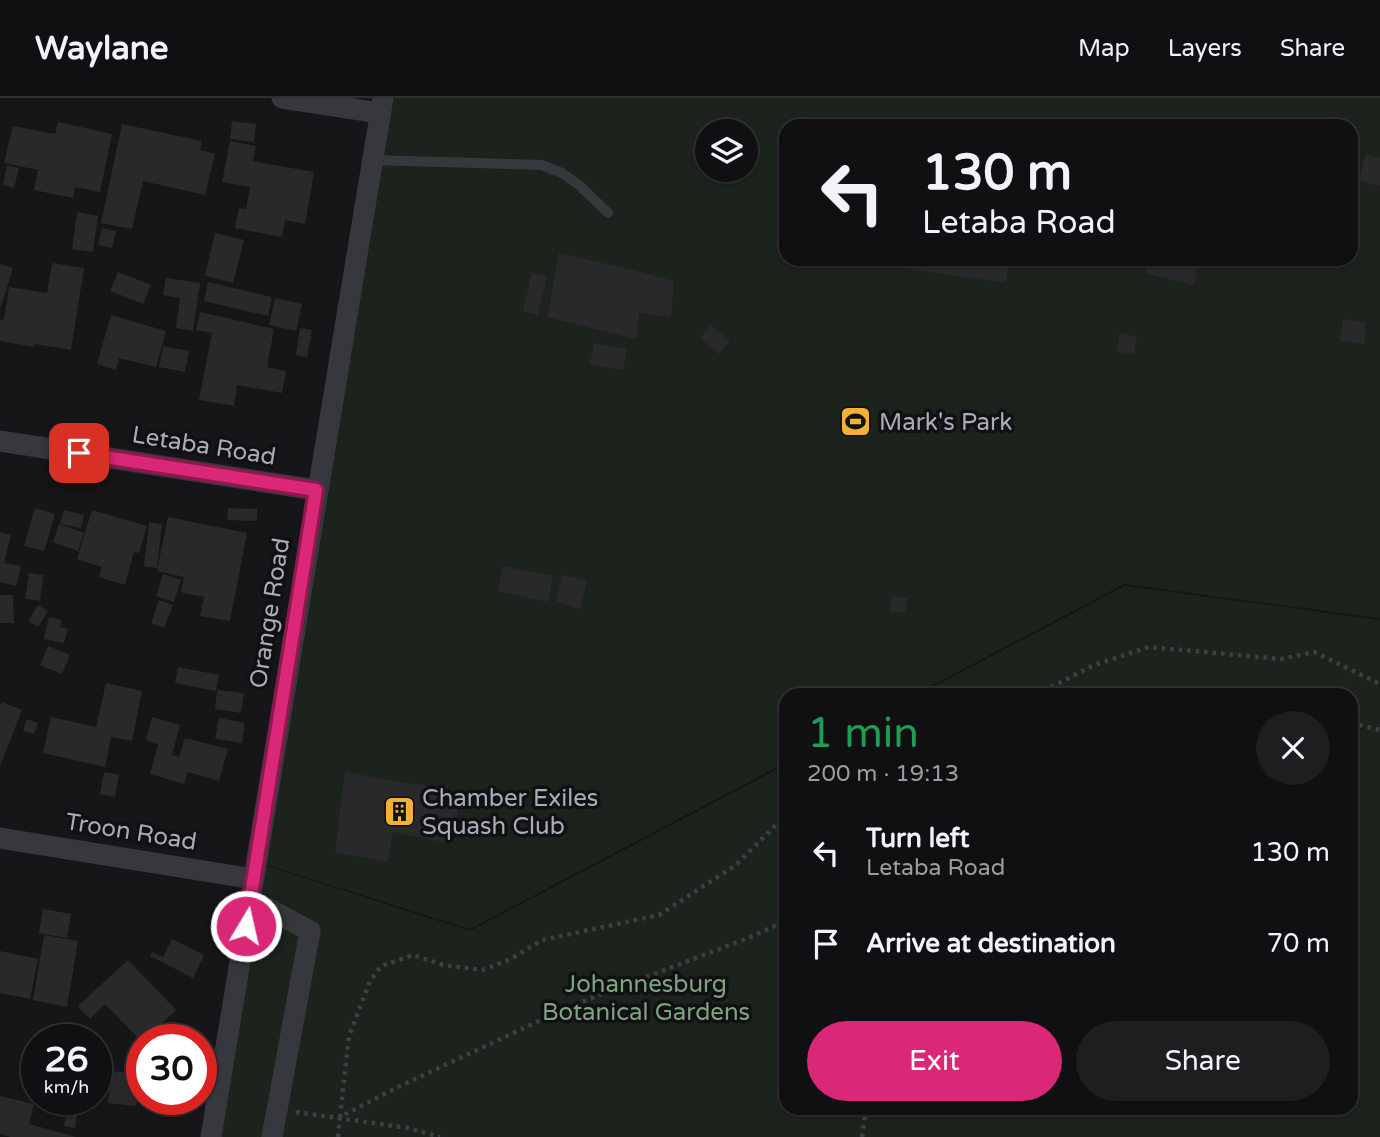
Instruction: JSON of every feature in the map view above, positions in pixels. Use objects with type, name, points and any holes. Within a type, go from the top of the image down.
[{"type":"street","points":[[282,98],[381,106]]},
{"type":"street","name":"Orange Road","points":[[211,1137],[381,106]]},
{"type":"street","name":"Letaba Road","points":[[0,441],[316,490]]},
{"type":"street","name":"Troon Road","points":[[0,838],[252,889],[310,932],[277,1109]]},
{"type":"street","points":[[272,1137],[277,1109]]},
{"type":"lane","points":[[372,160],[542,165],[562,173],[579,185],[608,214]]},
{"type":"path","points":[[1050,688],[1094,665],[1149,647],[1281,659],[1314,652],[1380,684]]},
{"type":"path","points":[[1358,725],[1380,730]]},
{"type":"path","points":[[338,1137],[349,1036],[370,981],[381,966],[413,955],[443,965],[482,970],[510,959],[542,940],[659,915],[736,865],[779,822]]},
{"type":"path","points":[[341,1117],[396,1088],[571,1006],[779,924]]},
{"type":"path","points":[[277,1109],[408,1128],[440,1137]]},
{"type":"path","points":[[862,1137],[865,1115]]},
{"type":"green space","name":"Mark's Park","points":[[387,98],[1380,98],[1380,618],[1124,584],[927,688],[779,688],[779,766],[470,929],[258,862]]},
{"type":"green space","name":"Johannesburg Botanical Gardens","points":[[1125,586],[1380,620],[1380,1137],[211,1137],[215,1115],[217,1115],[217,1101],[257,863],[470,931],[779,769],[779,1115],[1358,1115],[1358,688],[931,688]]},
{"type":"building","points":[[232,121],[256,124],[254,142],[230,139]]},
{"type":"building","points":[[58,122],[112,134],[100,192],[75,187],[73,198],[34,190],[38,170],[4,163],[13,126],[55,134]]},
{"type":"building","points":[[122,124],[202,141],[200,150],[215,154],[205,195],[143,181],[132,229],[101,223]]},
{"type":"building","points":[[230,141],[256,146],[253,161],[314,172],[305,224],[285,220],[282,237],[235,228],[239,208],[246,209],[250,187],[222,182]]},
{"type":"building","points":[[1366,154],[1380,158],[1380,186],[1359,180]]},
{"type":"building","points":[[7,165],[19,168],[14,188],[3,185]]},
{"type":"building","points":[[77,212],[98,216],[93,252],[72,249]]},
{"type":"building","points":[[102,228],[116,231],[112,248],[98,245]]},
{"type":"building","points":[[215,233],[244,240],[233,283],[205,276]]},
{"type":"building","points":[[559,253],[674,281],[671,317],[639,313],[636,339],[547,317]]},
{"type":"building","points":[[52,263],[84,268],[71,350],[0,341],[0,320],[4,320],[9,287],[47,293]]},
{"type":"building","points":[[0,264],[13,268],[1,307],[0,307]]},
{"type":"building","points":[[907,266],[1008,266],[1006,283],[907,269]]},
{"type":"building","points":[[1146,266],[1198,266],[1193,285],[1145,273]]},
{"type":"building","points":[[118,272],[151,285],[143,304],[110,291]]},
{"type":"building","points":[[532,273],[547,276],[538,315],[523,311]]},
{"type":"building","points":[[166,278],[200,283],[193,331],[176,328],[180,298],[163,295]]},
{"type":"building","points":[[208,282],[272,297],[268,316],[204,301]]},
{"type":"building","points":[[275,298],[302,304],[296,331],[269,325]]},
{"type":"building","points":[[200,312],[274,329],[267,367],[286,371],[282,393],[237,385],[234,406],[199,400],[212,333],[196,330]]},
{"type":"building","points":[[111,315],[166,331],[156,367],[119,358],[116,370],[97,364]]},
{"type":"building","points":[[1343,319],[1366,323],[1364,344],[1340,341]]},
{"type":"building","points":[[711,325],[730,342],[719,354],[700,338]]},
{"type":"building","points":[[300,328],[312,330],[307,357],[296,355]]},
{"type":"building","points":[[1120,333],[1137,337],[1134,355],[1116,351]]},
{"type":"building","points":[[594,343],[627,349],[623,370],[590,364]]},
{"type":"building","points":[[163,346],[189,351],[185,372],[159,367]]},
{"type":"building","points":[[35,508],[55,514],[44,551],[24,546]]},
{"type":"building","points":[[228,508],[257,509],[257,521],[227,520]]},
{"type":"building","points":[[64,510],[84,515],[81,528],[60,524]]},
{"type":"building","points":[[92,510],[147,526],[139,553],[134,552],[125,585],[99,577],[102,567],[77,559]]},
{"type":"building","points":[[168,517],[247,533],[230,621],[200,616],[204,597],[181,592],[184,577],[157,571]]},
{"type":"building","points":[[149,522],[162,524],[157,568],[144,566]]},
{"type":"building","points":[[59,524],[84,533],[78,551],[53,542]]},
{"type":"building","points":[[0,532],[11,535],[4,563],[21,566],[16,586],[0,582]]},
{"type":"building","points":[[503,566],[553,576],[548,602],[498,591]]},
{"type":"building","points":[[29,573],[43,575],[40,601],[25,599]]},
{"type":"building","points":[[163,574],[181,580],[174,602],[156,596]]},
{"type":"building","points":[[562,575],[587,581],[580,609],[556,602]]},
{"type":"building","points":[[0,595],[13,595],[14,623],[0,623]]},
{"type":"building","points":[[891,596],[907,598],[905,613],[890,611]]},
{"type":"building","points":[[159,600],[173,605],[164,628],[151,623]]},
{"type":"building","points":[[38,605],[48,611],[38,627],[28,621]]},
{"type":"building","points":[[49,617],[62,620],[60,627],[68,629],[64,643],[44,639]]},
{"type":"building","points":[[48,646],[70,655],[62,674],[40,665]]},
{"type":"building","points":[[178,667],[219,675],[216,691],[175,683]]},
{"type":"building","points":[[106,683],[142,691],[132,741],[111,737],[105,767],[43,753],[51,717],[96,727]]},
{"type":"building","points":[[217,690],[244,693],[241,713],[215,709]]},
{"type":"building","points":[[2,702],[22,710],[0,766],[0,706]]},
{"type":"building","points":[[152,717],[180,725],[172,755],[179,757],[185,738],[228,749],[219,781],[188,772],[184,784],[150,774],[158,744],[146,740]]},
{"type":"building","points":[[219,718],[245,723],[242,743],[215,739]]},
{"type":"building","points":[[27,719],[38,723],[34,734],[23,731]]},
{"type":"building","points":[[104,772],[119,775],[115,797],[100,794]]},
{"type":"building","name":"Chamber Exiles Squash Club","points":[[345,772],[461,792],[452,844],[393,832],[387,862],[335,852]]},
{"type":"building","points":[[43,909],[71,914],[67,938],[39,933]]},
{"type":"building","points":[[44,935],[78,941],[67,1007],[33,1000]]},
{"type":"building","points":[[172,939],[204,955],[193,978],[150,956],[152,952],[163,957]]},
{"type":"building","points":[[0,951],[38,959],[30,999],[0,993]]},
{"type":"building","points":[[128,960],[176,1010],[161,1024],[126,1026],[105,1004],[90,1019],[78,1006]]},
{"type":"building","points":[[112,1071],[126,1073],[126,1105],[112,1103]]},
{"type":"building","points":[[0,1096],[21,1101],[21,1115],[31,1115],[29,1124],[76,1137],[11,1137],[0,1134]]},
{"type":"building","points":[[66,1115],[77,1115],[75,1128],[64,1126]]},
{"type":"place","name":"Mark's Park","points":[[856,422]]},
{"type":"place","name":"Chamber Exiles Squash Club","points":[[399,812]]},
{"type":"route","points":[[79,453],[316,490],[246,926]]}]
